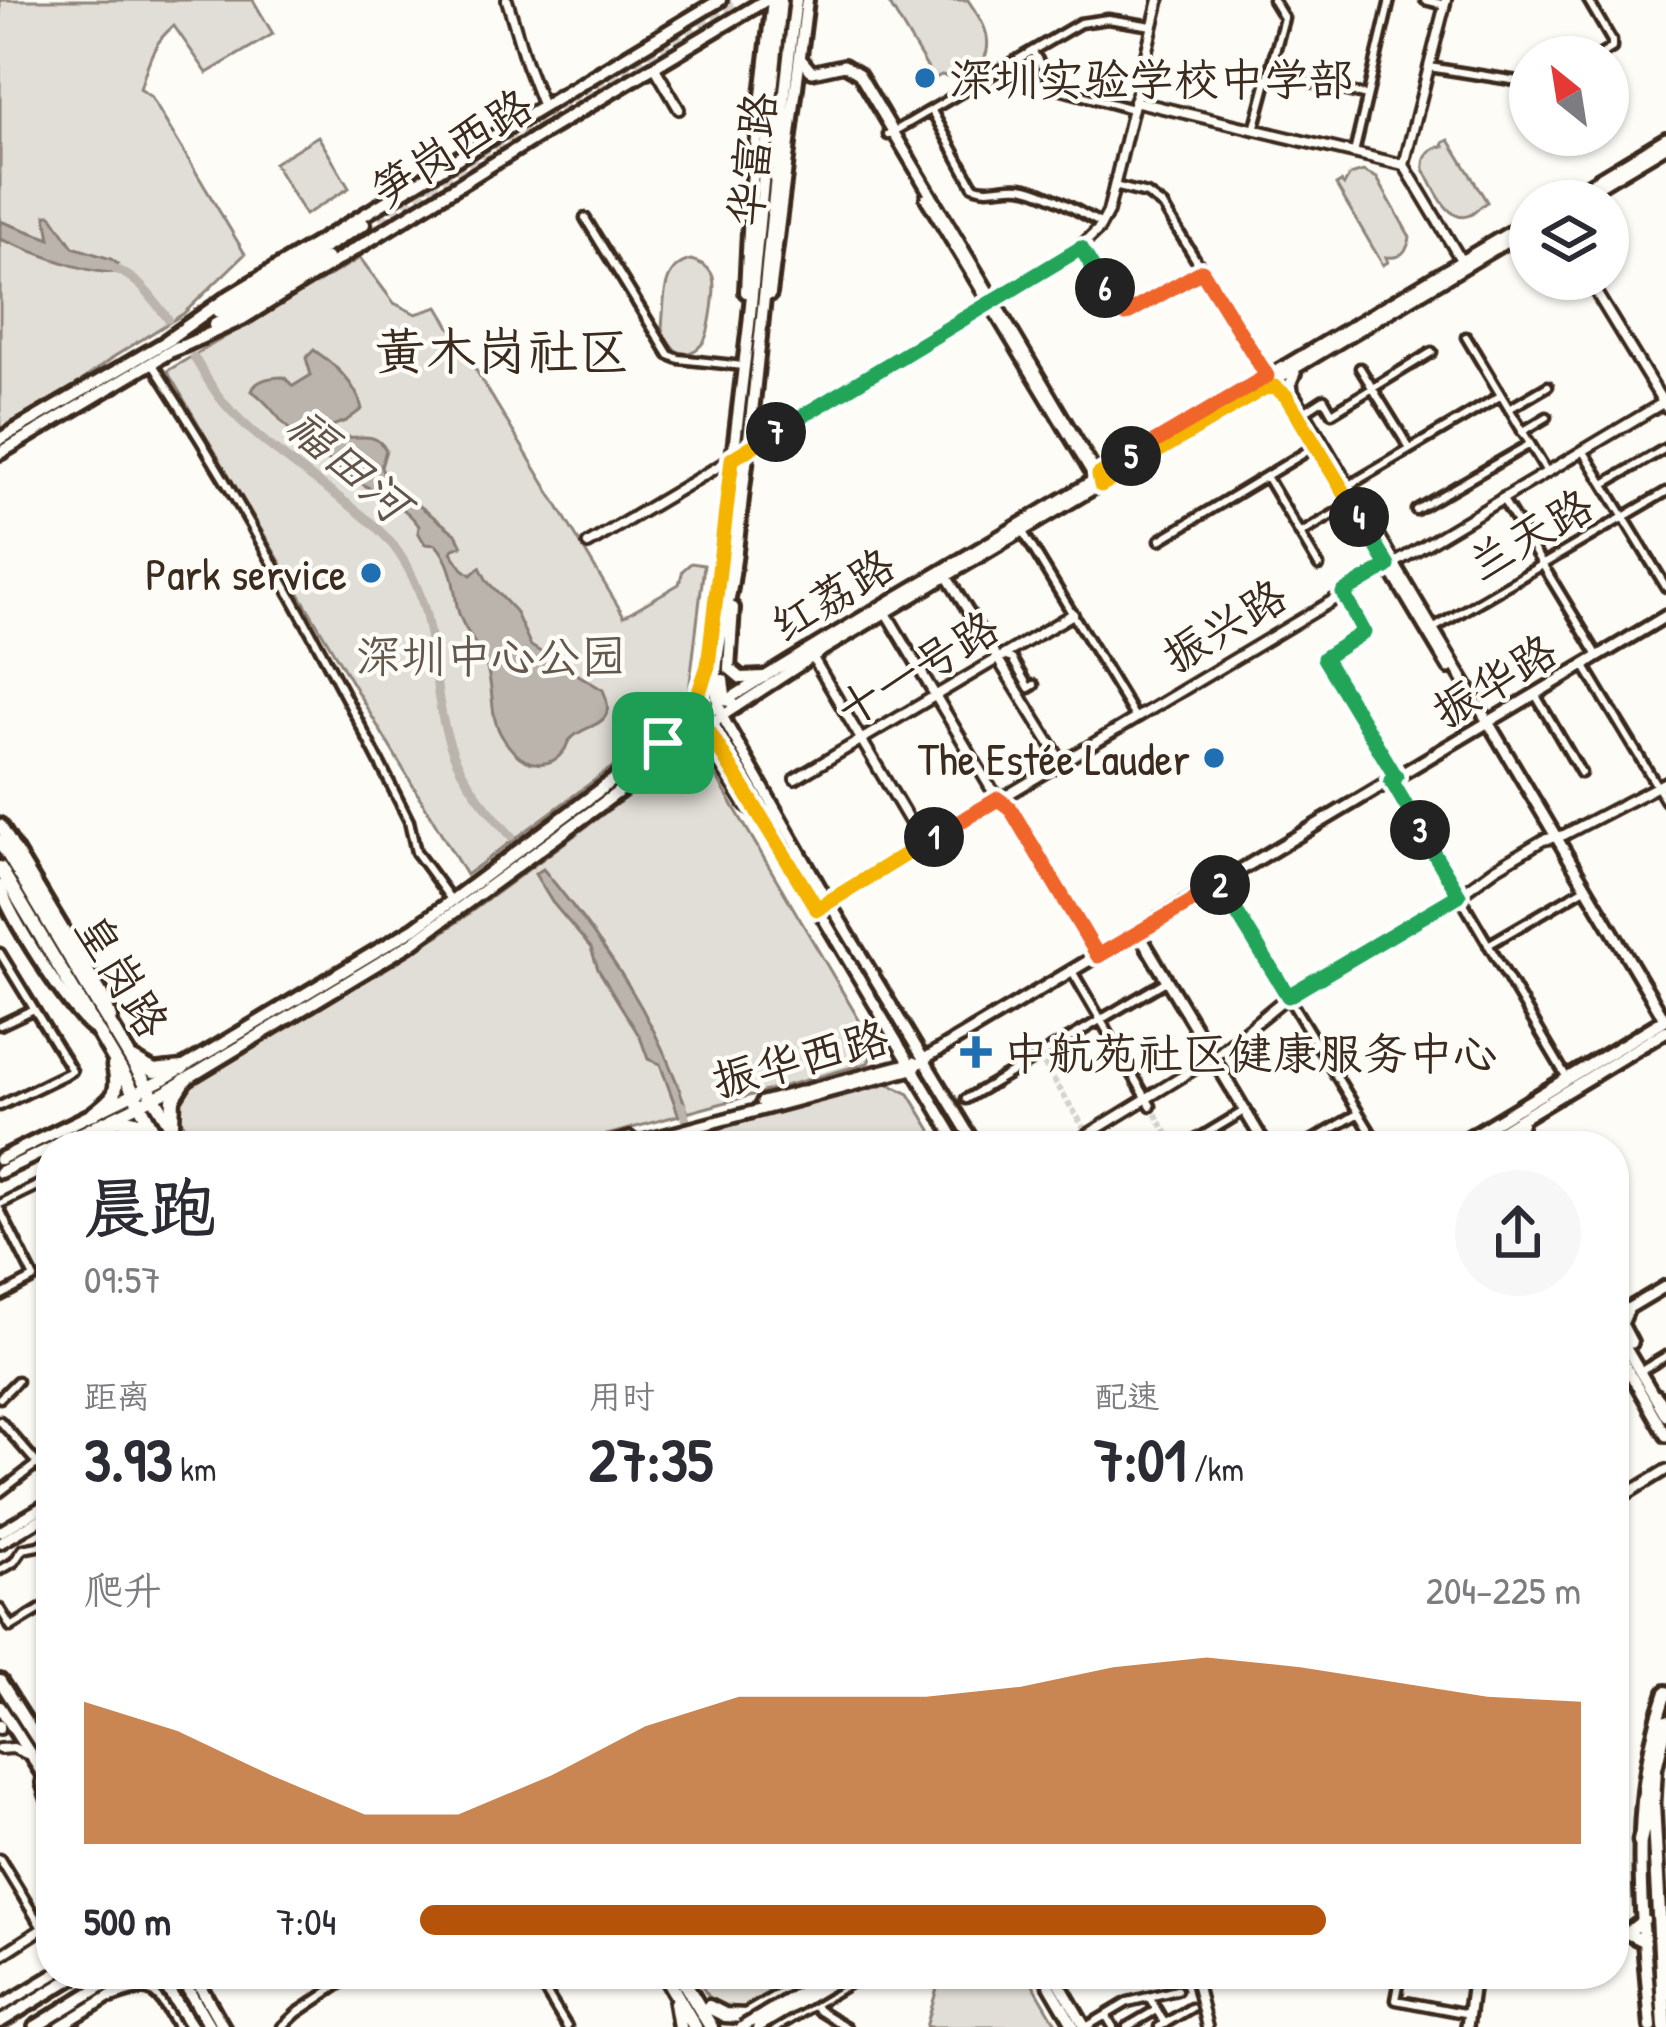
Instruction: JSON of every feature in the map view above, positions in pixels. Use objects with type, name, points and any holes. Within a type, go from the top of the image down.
[{"type":"highway","name":"皇岗路","points":[[0,841],[130,1057],[153,1131]]},
{"type":"highway","name":"皇岗路","points":[[0,868],[111,1053],[174,1130]]},
{"type":"highway","points":[[95,1119],[116,1090],[111,1053]]},
{"type":"highway","points":[[130,1057],[154,1071],[184,1074],[172,1101],[174,1130]]},
{"type":"highway","points":[[95,1119],[142,1123],[151,1131]]},
{"type":"highway","points":[[1640,1841],[1666,1722]]},
{"type":"highway","points":[[1653,1787],[1665,2027]]},
{"type":"highway","points":[[675,1989],[680,2027]]},
{"type":"highway","points":[[678,1989],[695,2027]]},
{"type":"highway","points":[[682,1989],[711,2027]]},
{"type":"highway","points":[[709,2007],[740,2017],[792,1989]]},
{"type":"highway","points":[[771,2027],[834,1989]]},
{"type":"highway","points":[[758,2009],[754,2019],[759,2027]]},
{"type":"main road","name":"笋岗西路","points":[[0,439],[137,365],[152,362],[228,297],[720,0]]},
{"type":"main road","name":"笋岗西路","points":[[169,346],[242,319],[543,133],[773,0]]},
{"type":"main road","name":"华富路","points":[[754,325],[746,266],[773,0]]},
{"type":"main road","name":"华富路","points":[[716,714],[708,666],[747,450],[744,366],[754,325],[768,303],[774,269],[784,90],[773,0]]},
{"type":"main road","name":"华富路","points":[[716,714],[732,459],[746,424],[754,325],[796,0]]},
{"type":"main road","name":"华富路","points":[[784,90],[800,56],[807,0]]},
{"type":"main road","points":[[743,14],[761,16],[771,27]]},
{"type":"main road","points":[[800,56],[812,72],[839,65],[854,69],[1098,479]]},
{"type":"main road","points":[[784,90],[812,77],[848,72],[890,133]]},
{"type":"main road","points":[[1598,180],[1666,142]]},
{"type":"main road","points":[[1607,180],[1666,142]]},
{"type":"main road","name":"笋岗西路","points":[[0,453],[367,228]]},
{"type":"main road","name":"红荔路","points":[[65,1131],[144,1096],[419,939],[764,677],[1509,237]]},
{"type":"main road","name":"红荔路","points":[[1266,382],[1303,365],[1463,264]]},
{"type":"main road","points":[[1303,365],[1290,385],[1304,412],[1664,1023]]},
{"type":"main road","points":[[1266,382],[1285,394],[1391,564]]},
{"type":"main road","points":[[746,424],[760,436],[772,434]]},
{"type":"main road","name":"红荔路","points":[[184,1074],[415,928],[663,743],[1023,532],[1098,479]]},
{"type":"main road","points":[[727,572],[729,668],[742,678],[764,677]]},
{"type":"main road","name":"振华路","points":[[924,1059],[1666,616]]},
{"type":"main road","points":[[663,743],[694,707],[708,666]]},
{"type":"main road","points":[[716,714],[745,788],[950,1131]]},
{"type":"main road","points":[[716,714],[967,1131]]},
{"type":"main road","points":[[679,746],[698,741],[710,745],[746,803],[760,813]]},
{"type":"main road","points":[[745,788],[788,830]]},
{"type":"main road","points":[[0,825],[102,994],[115,1033]]},
{"type":"main road","points":[[1554,838],[1664,1023]]},
{"type":"main road","points":[[0,886],[64,996],[83,1021],[98,1031]]},
{"type":"main road","points":[[1138,932],[1257,1131]]},
{"type":"main road","points":[[1489,1131],[1664,1023]]},
{"type":"main road","points":[[1508,1131],[1664,1023]]},
{"type":"main road","points":[[881,1071],[895,1057],[895,1039]]},
{"type":"main road","name":"振华西路","points":[[702,1121],[924,1059]]},
{"type":"main road","name":"振华西路","points":[[666,1131],[912,1066]]},
{"type":"main road","points":[[1516,1131],[1527,1115]]},
{"type":"main road","name":"红荔路","points":[[77,1131],[95,1119]]},
{"type":"main road","name":"红荔路","points":[[0,1157],[36,1143]]},
{"type":"main road","name":"红荔路","points":[[0,1172],[36,1155]]},
{"type":"main road","points":[[1629,1304],[1666,1283]]},
{"type":"main road","points":[[1629,1338],[1641,1371]]},
{"type":"main road","points":[[1629,1355],[1666,1413]]},
{"type":"main road","points":[[1629,1364],[1666,1436]]},
{"type":"main road","points":[[0,1532],[36,1511]]},
{"type":"main road","points":[[0,1543],[36,1522]]},
{"type":"main road","points":[[0,1681],[36,1735]]},
{"type":"main road","points":[[1651,2027],[1639,1863],[1646,1766],[1666,1692]]},
{"type":"main road","points":[[0,1707],[29,1756],[36,1759]]},
{"type":"main road","points":[[1629,1928],[1644,1920]]},
{"type":"main road","points":[[1629,1936],[1645,1942]]},
{"type":"main road","points":[[0,2007],[36,1985]]},
{"type":"main road","points":[[0,2022],[54,1989]]},
{"type":"main road","points":[[34,2027],[97,1989]]},
{"type":"main road","points":[[59,2027],[122,1989]]},
{"type":"main road","points":[[111,1996],[130,1989]]},
{"type":"main road","points":[[150,1989],[165,2002],[180,2027]]},
{"type":"main road","points":[[163,1989],[165,2002]]},
{"type":"main road","points":[[167,1989],[191,2027]]},
{"type":"main road","points":[[190,1989],[210,2027]]},
{"type":"main road","points":[[199,1989],[223,2027]]},
{"type":"main road","points":[[742,2027],[806,1989]]},
{"type":"main road","points":[[759,2027],[822,1989]]},
{"type":"main road","points":[[1051,1989],[1075,2027]]},
{"type":"main road","points":[[1063,1989],[1086,2027]]},
{"type":"main road","points":[[1467,2027],[1472,1989]]},
{"type":"main road","points":[[81,2014],[94,1991]]},
{"type":"street","points":[[507,0],[543,107]]},
{"type":"street","points":[[588,544],[1081,248],[1102,224],[1160,0]]},
{"type":"street","points":[[1254,130],[1284,18],[1273,0]]},
{"type":"street","points":[[1354,153],[1390,0]]},
{"type":"street","points":[[1404,166],[1446,2],[1425,0]]},
{"type":"street","points":[[1588,0],[1609,36]]},
{"type":"street","points":[[890,133],[1072,27],[1119,20],[1152,26]]},
{"type":"street","points":[[1033,52],[1055,88],[1404,166],[1463,264]]},
{"type":"street","points":[[1429,67],[1509,80]]},
{"type":"street","points":[[655,68],[680,109]]},
{"type":"street","points":[[1270,72],[1367,97]]},
{"type":"street","points":[[932,111],[973,186],[1030,189],[1102,224]]},
{"type":"street","points":[[1114,186],[1159,202],[1266,382]]},
{"type":"street","points":[[584,218],[669,355],[744,366]]},
{"type":"street","points":[[1081,248],[1123,314],[1202,271]]},
{"type":"street","points":[[1604,300],[1665,403]]},
{"type":"street","points":[[1466,337],[1547,472]]},
{"type":"street","points":[[1304,412],[1324,399],[1332,412],[1432,352]]},
{"type":"street","points":[[152,362],[307,622],[409,821],[416,852],[452,901]]},
{"type":"street","points":[[1360,368],[1410,449]]},
{"type":"street","points":[[1509,409],[1548,386]]},
{"type":"street","points":[[1348,486],[1500,396]]},
{"type":"street","name":"振兴路","points":[[817,909],[1665,403]]},
{"type":"street","points":[[1522,432],[1546,417]]},
{"type":"street","points":[[1416,510],[1530,444]]},
{"type":"street","points":[[1160,540],[1316,446]]},
{"type":"street","points":[[1604,484],[1666,448]]},
{"type":"street","points":[[1583,450],[1666,587]]},
{"type":"street","points":[[1266,476],[1319,566]]},
{"type":"street","name":"兰天路","points":[[1430,630],[1666,492]]},
{"type":"street","points":[[1502,498],[1598,656]]},
{"type":"street","points":[[1300,534],[1351,503]]},
{"type":"street","points":[[1023,532],[1135,717]]},
{"type":"street","points":[[947,577],[1061,761]]},
{"type":"street","points":[[1343,593],[1364,632],[1324,658],[1567,1079]]},
{"type":"street","points":[[886,614],[1098,956]]},
{"type":"street","name":"十一号路","points":[[795,779],[1073,614]]},
{"type":"street","points":[[1000,657],[1012,659],[1029,688],[1034,686]]},
{"type":"street","points":[[813,658],[923,844]]},
{"type":"street","points":[[1584,665],[1661,784],[1666,801]]},
{"type":"street","points":[[1535,694],[1581,773]]},
{"type":"street","points":[[1094,1131],[1148,1102],[1214,1057],[1288,996],[1459,895],[1496,868],[1661,784]]},
{"type":"street","points":[[1219,884],[1370,1131]]},
{"type":"street","points":[[1488,945],[1582,890]]},
{"type":"street","points":[[0,953],[72,1070],[0,1106]]},
{"type":"street","points":[[1072,971],[1148,1102]]},
{"type":"street","points":[[966,1099],[1168,980]]},
{"type":"street","points":[[0,1025],[34,1009]]},
{"type":"street","points":[[1211,1131],[1244,1111]]},
{"type":"street","points":[[1328,1131],[1359,1113]]},
{"type":"street","points":[[0,1296],[34,1278],[0,1208],[36,1187]]},
{"type":"street","points":[[1641,1371],[1666,1356]]},
{"type":"street","points":[[0,1398],[17,1381]]},
{"type":"street","points":[[0,1421],[36,1460]]},
{"type":"street","points":[[0,1492],[36,1464]]},
{"type":"street","points":[[1629,1493],[1666,1470]]},
{"type":"street","points":[[0,1570],[23,1549],[36,1546]]},
{"type":"street","points":[[0,1609],[11,1627],[36,1613]]},
{"type":"street","points":[[0,1749],[16,1749],[29,1756]]},
{"type":"street","points":[[0,1859],[36,1910]]},
{"type":"street","points":[[0,1956],[36,1933]]},
{"type":"street","points":[[282,2027],[333,1989]]},
{"type":"street","points":[[545,1989],[567,2027]]},
{"type":"street","points":[[1198,1989],[1207,2027]]},
{"type":"street","points":[[1398,1989],[1396,2000],[1469,2014]]},
{"type":"street","points":[[1086,2027],[1128,2002],[1177,1990]]},
{"type":"street","points":[[1149,1997],[1162,2025],[1191,2008]]},
{"type":"street","points":[[813,2002],[846,2027]]},
{"type":"street","points":[[1127,2027],[1156,2010]]},
{"type":"street","points":[[1106,2015],[1113,2027]]},
{"type":"green space","points":[[0,0],[253,0],[273,34],[207,73],[174,26],[156,46],[140,89],[151,97],[245,254],[183,314],[0,431]]},
{"type":"green space","points":[[887,0],[968,0],[987,37],[981,63],[967,73],[934,79]]},
{"type":"green space","points":[[318,136],[349,188],[305,215],[274,163]]},
{"type":"green space","points":[[1449,140],[1487,202],[1464,217],[1442,202],[1424,169],[1428,153]]},
{"type":"green space","points":[[1363,171],[1377,178],[1410,237],[1402,253],[1386,257],[1388,262],[1383,265],[1336,185],[1344,185],[1350,175]]},
{"type":"green space","name":"深圳中心公园","points":[[360,258],[394,303],[416,314],[438,307],[624,616],[679,584],[691,563],[704,565],[689,691],[676,714],[642,745],[466,875],[167,371]]},
{"type":"green space","points":[[691,260],[711,273],[713,301],[705,339],[695,350],[682,353],[664,334],[664,296],[674,270]]},
{"type":"green space","name":"深圳中心公园","points":[[678,759],[711,768],[875,1047],[868,1063],[621,1131],[188,1131],[179,1116],[183,1090],[441,934]]},
{"type":"green space","points":[[888,1084],[909,1094],[931,1130],[931,1131],[710,1131]]},
{"type":"green space","points":[[777,1989],[751,2004],[730,2008],[719,2005],[705,1991]]},
{"type":"green space","points":[[937,1989],[1036,1989],[1058,2027],[926,2027]]},
{"type":"water","points":[[46,215],[51,215],[73,247],[118,264],[115,272],[75,266],[0,239],[0,221],[50,239]]},
{"type":"water","points":[[314,350],[350,383],[362,409],[332,426],[334,435],[369,437],[381,443],[386,450],[381,467],[386,480],[456,534],[462,546],[451,552],[471,575],[480,567],[515,611],[531,646],[603,690],[605,717],[573,737],[552,761],[525,760],[499,730],[486,665],[462,622],[441,551],[425,544],[407,512],[307,445],[252,391],[265,380],[284,377],[293,386],[311,375],[306,358]]},
{"type":"water","points":[[543,869],[628,984],[661,1045],[688,1113],[679,1116],[660,1064],[648,1059],[591,948],[535,874]]},
{"type":"waterway","name":"福田河","points":[[107,266],[135,281],[168,319]]},
{"type":"waterway","name":"福田河","points":[[194,357],[220,398],[244,424],[370,522],[398,552],[412,575],[428,623],[443,720],[455,758],[476,794],[511,836]]},
{"type":"waterway","name":"福田河","points":[[682,1106],[689,1131]]},
{"type":"tunnel","points":[[364,224],[736,0]]},
{"type":"tunnel","points":[[370,232],[475,169]]},
{"type":"tunnel","points":[[1039,1056],[1086,1131]]},
{"type":"tunnel","points":[[1151,1106],[1165,1131]]},
{"type":"place","name":"深圳实验学校中学部","points":[[925,78]]},
{"type":"place","name":"Park service","points":[[371,573]]},
{"type":"place","name":"The Estée Lauder","points":[[1214,758]]},
{"type":"place","name":"中航苑社区健康服务中心","points":[[976,1052]]},
{"type":"district","name":"黄木岗社区","points":[[502,350]]},
{"type":"route","points":[[1081,248],[1123,314],[1202,271],[1267,376],[1099,475],[1101,485],[1264,388],[1275,387],[1286,396],[1388,566],[1343,593],[1364,632],[1324,658],[1396,777],[1391,780],[1459,895],[1288,996],[1219,884],[1098,956],[1010,808],[998,799],[817,909],[703,722],[698,719],[663,743],[694,707],[708,666],[732,459],[1081,248]]}]
